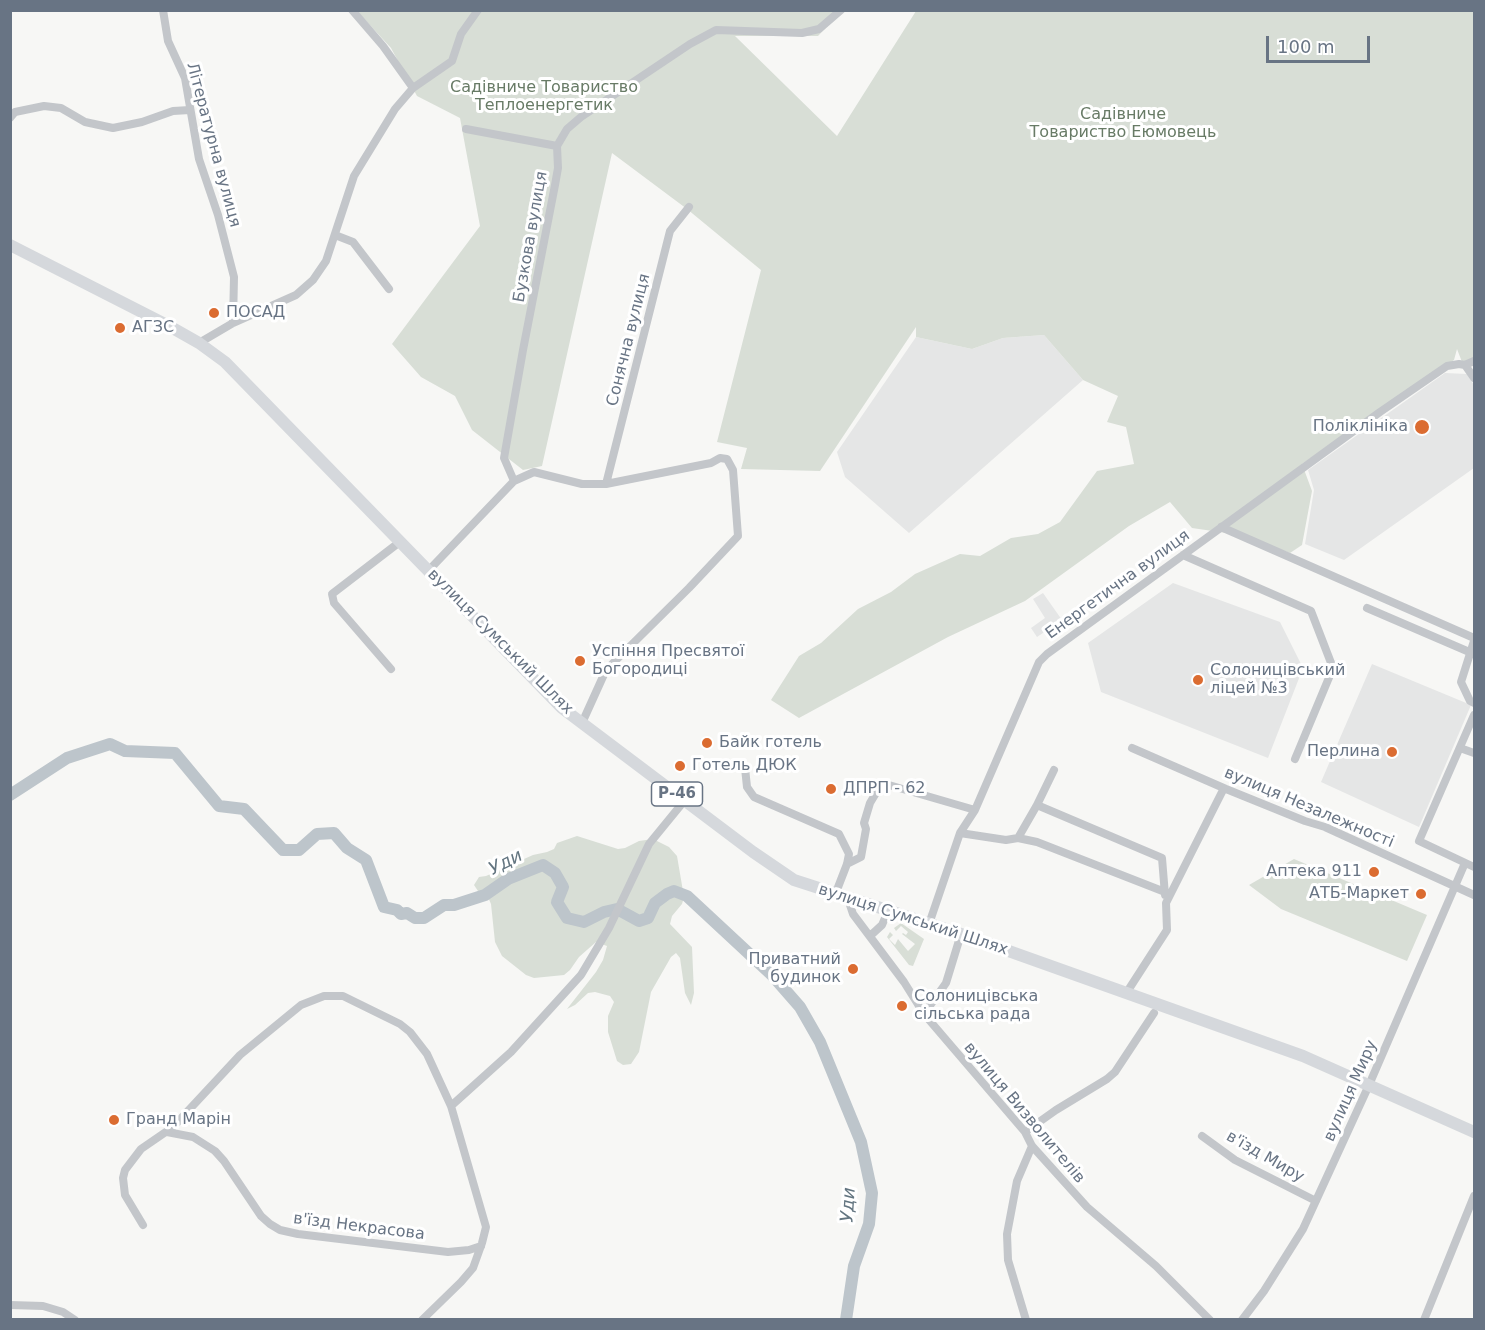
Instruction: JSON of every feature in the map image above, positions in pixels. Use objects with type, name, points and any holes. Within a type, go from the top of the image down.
[{"type":"main road","name":"вулиця Сумський Шлях","points":[[10,245],[199,343],[225,362],[562,708],[794,880],[961,934],[1303,1056],[1474,1132]]},
{"type":"street","name":"Літературна вулиця","points":[[164,10],[168,41],[185,78],[199,159],[218,215],[234,277],[233,323]]},
{"type":"street","points":[[352,10],[383,46],[413,88]]},
{"type":"street","points":[[199,343],[233,323],[296,295],[314,280],[326,261],[354,176],[395,109],[413,88],[452,61],[461,34],[478,10]]},
{"type":"street","points":[[466,129],[556,146],[567,129],[581,117],[690,44],[716,30],[802,33],[819,29],[842,10]]},
{"type":"street","points":[[10,118],[15,112],[44,106],[61,108],[85,122],[113,128],[142,122],[173,111],[190,110]]},
{"type":"street","name":"Бузкова вулиця","points":[[514,481],[504,458],[558,168],[556,146]]},
{"type":"street","name":"Сонячна вулиця","points":[[606,484],[670,231],[688,207]]},
{"type":"street","points":[[335,235],[353,242],[389,289]]},
{"type":"street","name":"Енергетична вулиця","points":[[928,924],[960,833],[975,810],[1039,662],[1221,527],[1447,366],[1465,365],[1474,361]]},
{"type":"street","points":[[1465,365],[1474,378]]},
{"type":"street","points":[[429,570],[514,481],[534,472],[582,484],[606,484],[711,463],[720,458],[727,459],[733,470],[738,536],[606,670],[582,723]]},
{"type":"street","points":[[1221,527],[1474,640],[1473,654],[1461,682],[1470,701],[1474,703]]},
{"type":"street","points":[[391,669],[334,603],[332,594],[401,541]]},
{"type":"street","points":[[1183,555],[1311,611],[1333,668],[1295,759]]},
{"type":"street","points":[[1367,608],[1473,654]]},
{"type":"street","points":[[1474,715],[1419,841],[1474,867]]},
{"type":"street","name":"вулиця Незалежності","points":[[1132,748],[1224,788],[1325,827],[1474,895]]},
{"type":"street","points":[[1460,748],[1474,753]]},
{"type":"street","points":[[745,768],[747,787],[754,797],[839,834],[849,854],[835,895]]},
{"type":"street","points":[[1018,838],[1037,806],[1054,770]]},
{"type":"street","points":[[847,864],[861,857],[866,829],[864,823],[870,803],[882,783],[975,810]]},
{"type":"street","points":[[1166,903],[1224,788]]},
{"type":"street","points":[[451,1106],[511,1052],[581,975],[609,928],[653,837],[685,800]]},
{"type":"street","points":[[1037,806],[1161,858],[1167,930],[1127,992]]},
{"type":"street","points":[[960,833],[1037,842],[1165,892]]},
{"type":"street","name":"вулиця Миру","points":[[1242,1320],[1303,1229],[1369,1085],[1465,863]]},
{"type":"street","name":"вулиця Визволителів","points":[[848,899],[853,914],[924,1014],[1025,1132],[1032,1146],[1087,1207],[1156,1266],[1210,1320]]},
{"type":"street","points":[[870,936],[882,925],[888,910]]},
{"type":"street","points":[[924,1014],[946,983],[961,934]]},
{"type":"street","points":[[143,1225],[125,1195],[123,1178],[125,1170],[141,1149],[167,1132],[197,1103],[240,1055],[301,1005],[317,997],[330,995],[350,999],[400,1024],[410,1032],[428,1054],[451,1106],[486,1227],[473,1268],[422,1320]]},
{"type":"street","points":[[1025,1132],[1116,1072],[1154,1013]]},
{"type":"street","name":"в'їзд Некрасова","points":[[167,1132],[193,1137],[215,1151],[261,1216],[280,1230],[448,1252],[481,1246]]},
{"type":"street","name":"в'їзд Миру","points":[[1202,1136],[1235,1160],[1316,1201]]},
{"type":"street","points":[[1026,1320],[1008,1260],[1007,1234],[1017,1181],[1032,1146]]},
{"type":"street","points":[[1424,1320],[1474,1196]]},
{"type":"street","points":[[10,1305],[43,1306],[63,1312],[75,1320]]},
{"type":"shaded area","points":[[1044,335],[1083,380],[909,533],[845,477],[837,452],[916,337],[972,349],[1003,338]]},
{"type":"shaded area","name":"Поліклініка","points":[[1445,373],[1467,374],[1474,385],[1474,468],[1344,560],[1305,544],[1314,490],[1308,470]]},
{"type":"shaded area","name":"Солоницівський ліцей №3","points":[[1173,583],[1280,622],[1303,668],[1268,758],[1101,692],[1088,643]]},
{"type":"shaded area","points":[[1043,593],[1062,620],[1037,637],[1031,628],[1045,618],[1033,599]]},
{"type":"shaded area","name":"Перлина","points":[[1372,664],[1471,705],[1419,827],[1321,782]]},
{"type":"green space","points":[[357,11],[842,11],[818,36],[735,36],[837,136],[916,11],[1474,11],[1474,359],[1462,362],[1457,349],[1454,360],[1302,464],[1312,491],[1302,545],[1290,553],[1240,535],[1192,528],[1170,502],[1129,526],[1025,601],[948,637],[799,718],[771,700],[799,656],[821,643],[858,609],[891,592],[915,574],[960,554],[980,556],[1011,538],[1038,534],[1060,522],[1097,471],[1134,464],[1126,427],[1107,422],[1118,396],[1083,380],[1044,335],[1003,338],[972,349],[916,337],[916,327],[820,471],[741,469],[747,448],[717,442],[761,270],[687,209],[612,153],[542,466],[523,470],[472,430],[455,396],[421,377],[392,344],[480,226],[460,118],[417,96],[391,48]]},
{"type":"green space","points":[[577,836],[618,849],[639,841],[653,839],[669,847],[677,856],[684,897],[682,904],[672,916],[670,924],[692,947],[694,993],[691,1005],[685,993],[680,958],[676,953],[671,957],[651,992],[639,1052],[631,1064],[623,1065],[617,1061],[608,1032],[608,1016],[614,1002],[610,996],[595,992],[588,993],[567,1009],[596,972],[607,946],[596,942],[564,975],[534,978],[526,975],[502,956],[495,942],[491,904],[488,897],[478,891],[474,885],[479,877],[533,855],[547,852],[554,849],[557,843]]},
{"type":"green space","points":[[1294,859],[1427,915],[1407,961],[1281,909],[1249,885]]},
{"type":"green space","points":[[901,923],[924,939],[913,966],[909,965],[887,937],[890,932],[893,935],[889,939],[895,945],[898,939],[908,951],[915,944],[902,934],[906,935],[908,932],[901,926],[896,931],[894,928]]},
{"type":"waterway","name":"Уди","points":[[10,795],[67,758],[110,744],[125,751],[175,753],[219,806],[244,809],[283,850],[299,850],[317,834],[334,833],[347,848],[366,860],[384,907],[397,910],[401,914],[407,913],[415,918],[424,918],[444,905],[454,905],[485,895],[508,879],[543,865],[555,873],[563,887],[557,902],[567,918],[584,922],[604,912],[617,909],[639,921],[648,918],[655,903],[667,894],[674,891],[687,896],[772,975],[800,1007],[820,1042],[861,1142],[872,1193],[869,1224],[854,1266],[846,1320]]},
{"type":"place","name":"ПОСАД","points":[[214,313]]},
{"type":"place","name":"АГЗС","points":[[120,328]]},
{"type":"place","name":"Поліклініка","points":[[1422,427]]},
{"type":"place","name":"Успіння Пресвятої Богородиці","points":[[580,661]]},
{"type":"place","name":"Солоницівський ліцей №3","points":[[1198,680]]},
{"type":"place","name":"Байк готель","points":[[707,743]]},
{"type":"place","name":"Перлина","points":[[1392,752]]},
{"type":"place","name":"Готель ДЮК","points":[[680,766]]},
{"type":"place","name":"ДПРП - 62","points":[[831,789]]},
{"type":"place","name":"Аптека 911","points":[[1374,872]]},
{"type":"place","name":"АТБ-Маркет","points":[[1421,894]]},
{"type":"place","name":"Приватний будинок","points":[[853,969]]},
{"type":"place","name":"Солоницівська сільська рада","points":[[902,1006]]},
{"type":"place","name":"Гранд Марін","points":[[114,1120]]},
{"type":"park label","name":"Садівниче Товариство Теплоенергетик","points":[[544,97]]},
{"type":"park label","name":"Садівниче Товариство Еюмовець","points":[[1123,124]]}]
